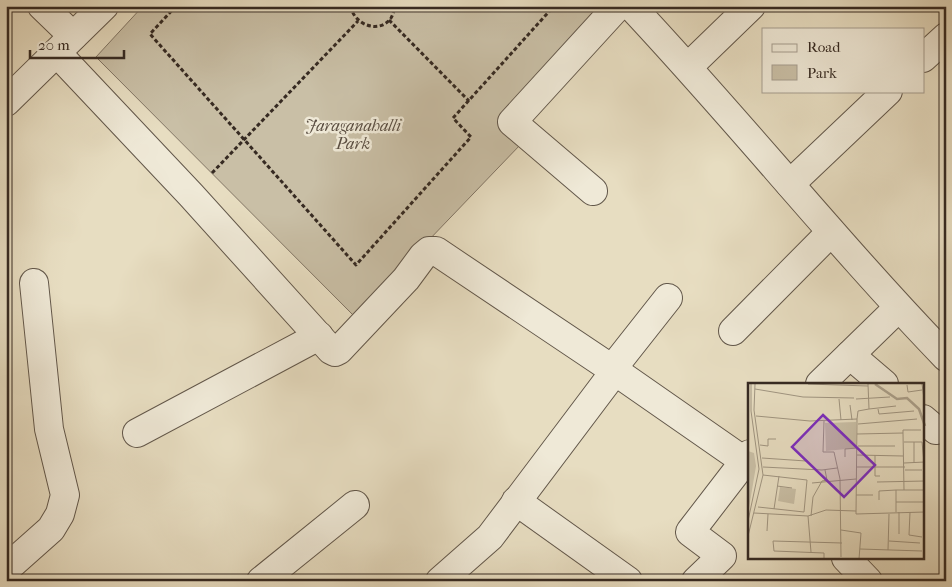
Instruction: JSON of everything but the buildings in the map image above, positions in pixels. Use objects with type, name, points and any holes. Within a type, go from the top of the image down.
[{"type":"street","points":[[42,6],[65,45],[191,195],[331,350],[335,352],[339,350],[406,279],[423,256],[430,251],[436,251],[748,460],[690,532],[722,556],[696,581]]},
{"type":"street","points":[[6,102],[104,6]]},
{"type":"street","points":[[593,191],[512,122],[618,6]]},
{"type":"street","points":[[631,6],[688,67],[898,308],[946,357]]},
{"type":"street","points":[[688,67],[751,6]]},
{"type":"street","points":[[924,57],[946,37]]},
{"type":"street","points":[[790,184],[887,92]]},
{"type":"street","points":[[733,331],[832,232]]},
{"type":"street","points":[[6,569],[51,529],[60,514],[65,495],[49,429],[34,283]]},
{"type":"street","points":[[440,581],[490,536],[668,298]]},
{"type":"street","points":[[821,383],[898,308]]},
{"type":"street","points":[[137,433],[319,336]]},
{"type":"street","points":[[850,355],[883,383]]},
{"type":"street","points":[[516,501],[628,581]]},
{"type":"street","points":[[261,581],[355,505]]},
{"type":"street","points":[[848,560],[868,581]]},
{"type":"path","points":[[176,6],[150,34],[356,265],[471,137],[453,118],[554,6]]},
{"type":"path","points":[[351,6],[352,13],[358,20],[370,27],[381,25],[389,20],[395,6]]},
{"type":"path","points":[[191,195],[358,20]]},
{"type":"path","points":[[389,20],[469,101]]},
{"type":"green space","name":"Jaraganahalli Park","points":[[143,6],[612,6],[500,123],[521,144],[355,317],[96,57]]}]
